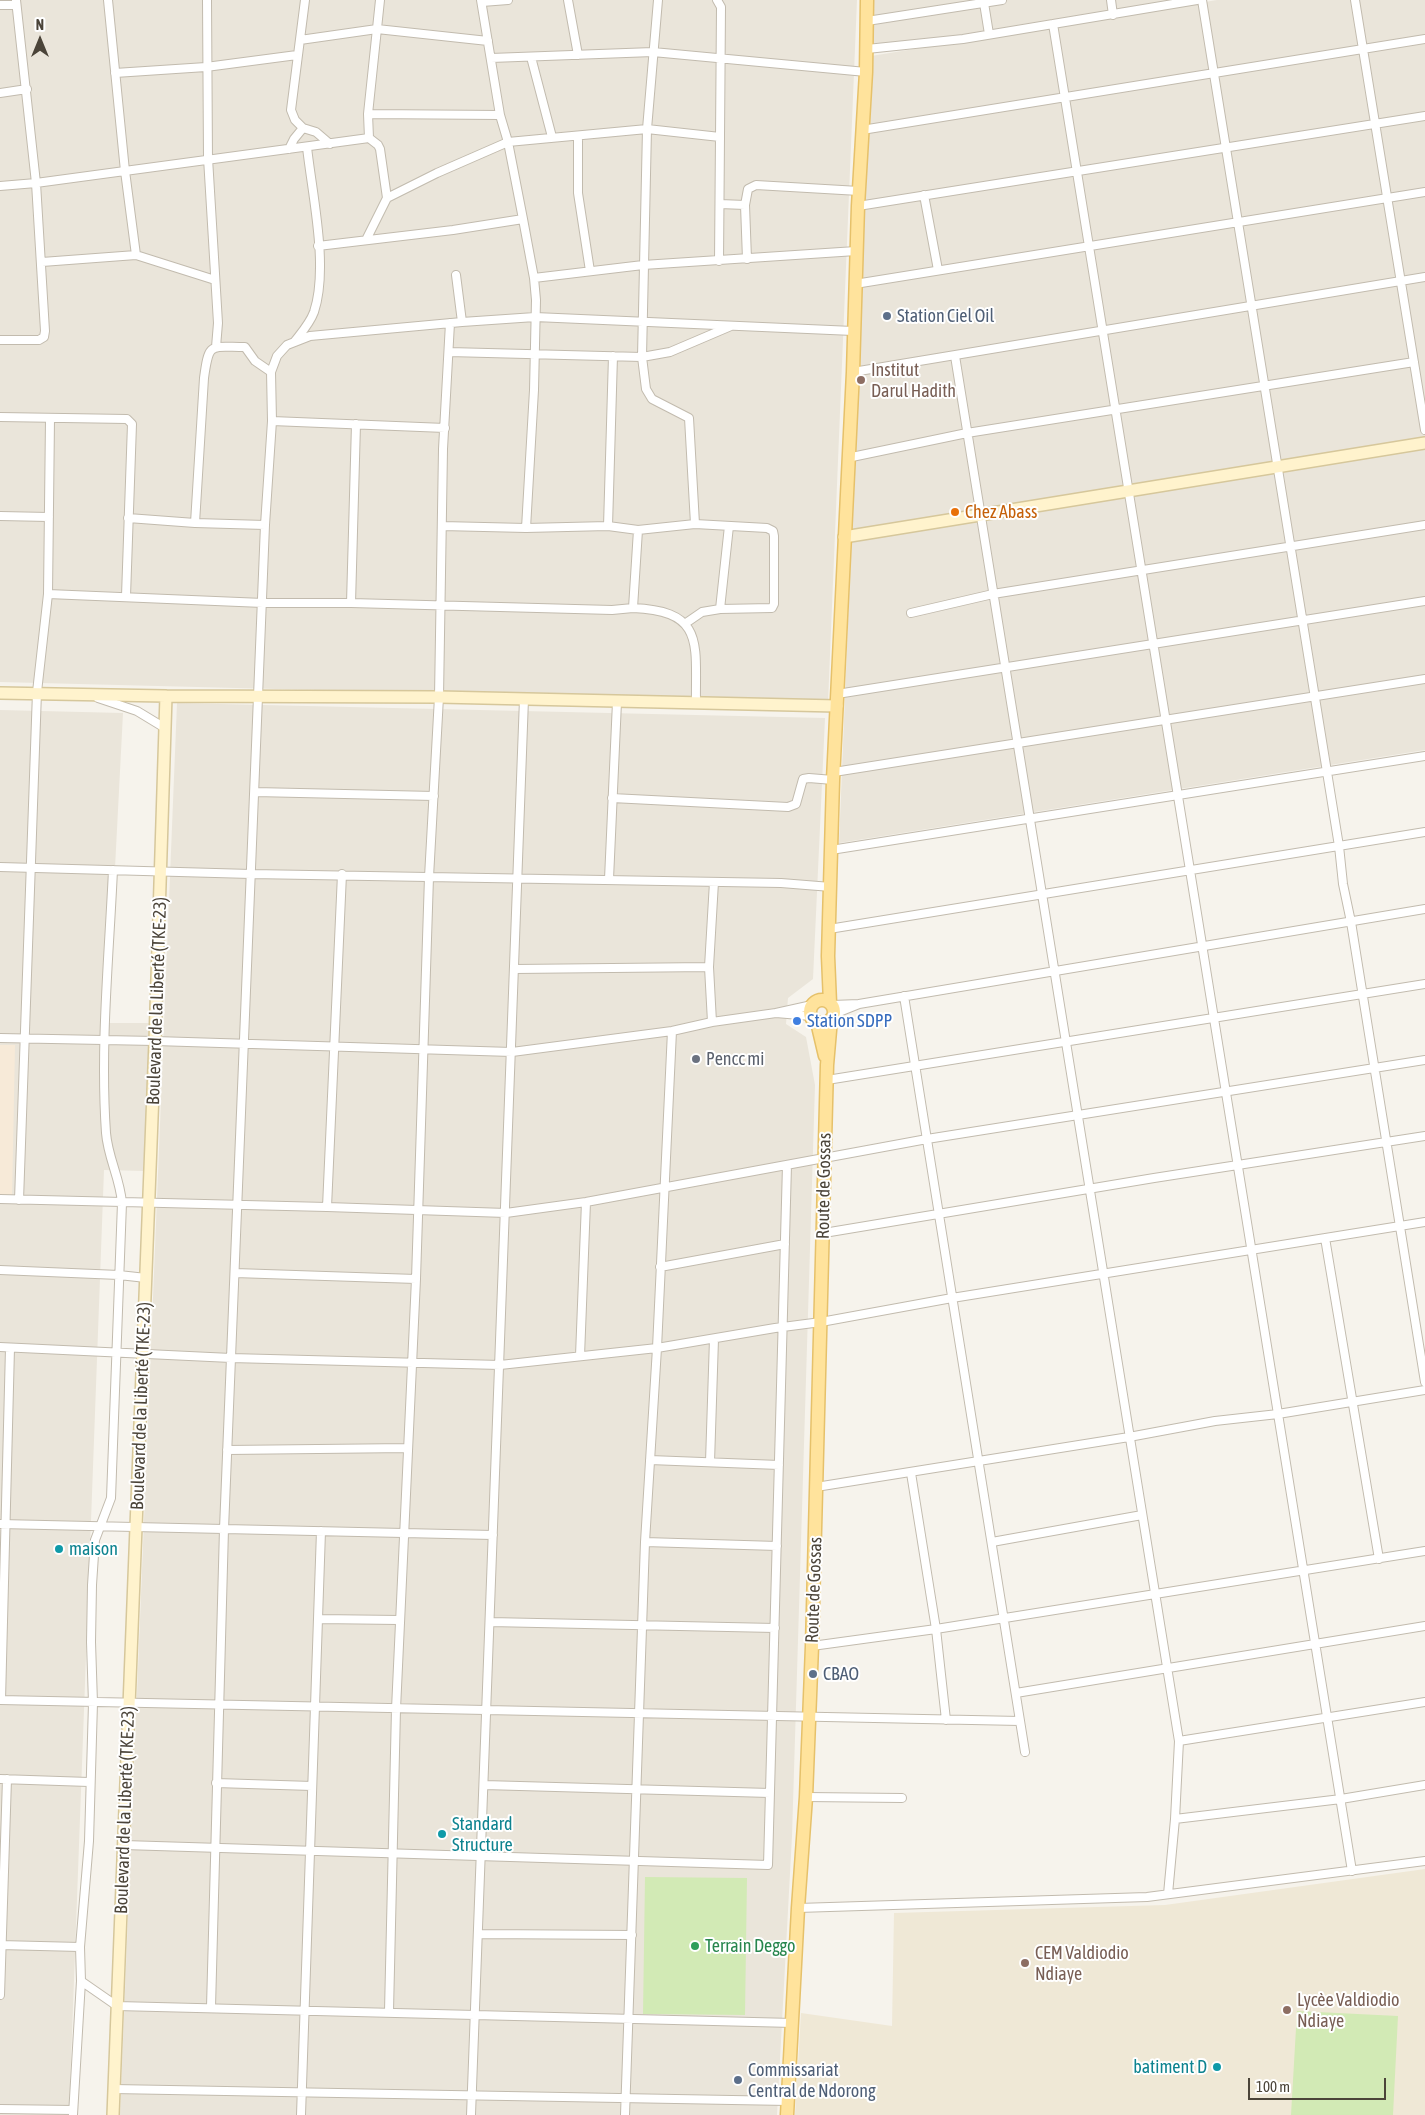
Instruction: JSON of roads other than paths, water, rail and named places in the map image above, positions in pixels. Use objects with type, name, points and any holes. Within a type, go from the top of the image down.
[{"type":"main road","name":"Route de Gossas","points":[[787,2115],[806,1798],[812,1646],[826,1158],[827,1065],[823,1010],[828,956],[833,776],[847,458],[853,372],[854,284],[866,72],[867,0]]},
{"type":"street","points":[[108,0],[125,171],[136,254]]},
{"type":"street","points":[[207,0],[208,158],[218,323],[216,347]]},
{"type":"street","points":[[305,0],[291,110],[294,120],[303,128],[316,132],[330,144]]},
{"type":"street","points":[[369,138],[368,114],[380,0]]},
{"type":"street","points":[[508,0],[482,1],[500,115],[508,142],[534,278],[535,354],[526,528]]},
{"type":"street","points":[[568,0],[578,55]]},
{"type":"street","points":[[658,0],[647,129],[642,357],[646,389],[652,399],[689,418],[695,524]]},
{"type":"street","points":[[867,21],[1002,0]]},
{"type":"street","points":[[1111,0],[1113,15]]},
{"type":"street","points":[[867,49],[989,34],[1197,0]]},
{"type":"street","points":[[1202,0],[1339,846],[1343,884],[1363,994],[1425,1382]]},
{"type":"street","points":[[1355,0],[1414,362],[1422,394],[1425,430]]},
{"type":"street","points":[[0,5],[16,2],[36,183],[42,262],[44,337],[39,340],[0,340]]},
{"type":"street","points":[[719,261],[721,2]]},
{"type":"street","points":[[984,3],[989,34]]},
{"type":"street","points":[[1053,24],[1352,1871]]},
{"type":"street","points":[[300,40],[377,30],[488,41]]},
{"type":"street","points":[[862,130],[1425,39]]},
{"type":"street","points":[[491,58],[654,52],[866,72]]},
{"type":"street","points":[[115,73],[206,67],[297,56]]},
{"type":"street","points":[[531,56],[552,138]]},
{"type":"street","points":[[0,93],[27,89]]},
{"type":"street","points":[[368,114],[500,115]]},
{"type":"street","points":[[858,206],[1425,116]]},
{"type":"street","points":[[290,149],[294,139],[303,128]]},
{"type":"street","points":[[386,198],[508,142],[647,129],[720,137]]},
{"type":"street","points":[[578,136],[578,193],[590,271]]},
{"type":"street","points":[[0,186],[36,183],[208,158],[369,138],[380,149],[386,198],[366,240]]},
{"type":"street","points":[[294,343],[308,324],[314,310],[319,277],[318,246],[307,147]]},
{"type":"street","points":[[747,259],[745,205],[748,189],[756,185],[859,191]]},
{"type":"street","points":[[854,284],[1425,192]]},
{"type":"street","points":[[924,195],[938,270]]},
{"type":"street","points":[[720,204],[745,205]]},
{"type":"street","points":[[318,246],[452,230],[523,219]]},
{"type":"street","points":[[534,278],[643,265],[856,251]]},
{"type":"street","points":[[42,262],[136,254],[215,280]]},
{"type":"street","points":[[456,275],[462,322]]},
{"type":"street","points":[[853,372],[1425,278]]},
{"type":"street","points":[[211,2007],[218,1705],[227,1450],[265,525],[272,421],[271,372],[277,356],[287,346],[310,336],[535,317],[854,331]]},
{"type":"street","points":[[389,2011],[399,1620],[419,1211],[429,877],[439,697],[444,428],[450,323]]},
{"type":"street","points":[[449,352],[642,357],[670,352],[732,325]]},
{"type":"street","points":[[195,523],[204,378],[207,355],[210,349],[216,347],[245,347],[255,361],[271,372]]},
{"type":"street","points":[[608,526],[612,356]]},
{"type":"street","points":[[954,356],[1179,1741],[1175,1819],[1168,1894]]},
{"type":"street","points":[[847,458],[967,433],[1414,362]]},
{"type":"street","points":[[0,417],[127,419],[131,421],[126,596]]},
{"type":"street","points":[[19,1200],[37,692],[48,594],[50,419]]},
{"type":"street","points":[[272,421],[444,428]]},
{"type":"street","points":[[351,603],[356,424]]},
{"type":"street","points":[[844,537],[1425,444]]},
{"type":"street","points":[[0,516],[49,517]]},
{"type":"street","points":[[128,518],[195,523],[265,525]]},
{"type":"street","points":[[442,526],[526,528],[608,526],[638,530],[695,524],[767,528],[773,531],[774,604],[772,608],[720,609],[702,612],[686,623]]},
{"type":"street","points":[[911,613],[993,594],[1425,525]]},
{"type":"street","points":[[720,609],[729,526]]},
{"type":"street","points":[[633,608],[638,530]]},
{"type":"street","points":[[48,594],[263,603],[351,603],[612,610],[653,609],[674,615],[686,623],[693,637],[696,704]]},
{"type":"street","points":[[0,693],[439,697],[696,704],[837,701],[1005,668],[1425,601]]},
{"type":"street","points":[[612,798],[788,807],[796,804],[803,779],[833,776],[1017,744],[1425,679]]},
{"type":"street","points":[[84,695],[130,708],[164,728]]},
{"type":"street","name":"Boulevard de la Liberté (TKE-23)","points":[[113,2115],[149,1202],[166,696]]},
{"type":"street","points":[[471,2115],[524,699]]},
{"type":"street","points":[[608,879],[617,702]]},
{"type":"street","points":[[831,850],[1425,756]]},
{"type":"street","points":[[255,792],[434,796]]},
{"type":"street","points":[[829,929],[1425,832]]},
{"type":"street","points":[[0,867],[251,874],[342,874],[781,883],[831,887]]},
{"type":"street","points":[[0,2109],[73,2112],[81,1981],[80,1947],[86,1886],[93,1703],[92,1585],[95,1540],[110,1498],[122,1203],[120,1185],[109,1157],[108,1148],[104,1041],[113,870]]},
{"type":"street","points":[[328,1206],[333,1047],[342,874]]},
{"type":"street","points":[[712,1022],[709,967],[714,882]]},
{"type":"street","points":[[0,1038],[512,1052],[672,1031],[712,1022],[776,1013],[823,1010],[1425,909]]},
{"type":"street","points":[[515,969],[709,967]]},
{"type":"street","points":[[827,1080],[1425,984]]},
{"type":"street","points":[[904,996],[1025,1752]]},
{"type":"street","points":[[625,2115],[630,2018],[645,1542],[657,1348],[672,1031]]},
{"type":"street","points":[[0,1199],[328,1206],[506,1213],[586,1202],[927,1140],[1077,1115],[1425,1060]]},
{"type":"street","points":[[824,1233],[1425,1136]]},
{"type":"street","points":[[124,1845],[768,1865],[787,1165]]},
{"type":"street","points":[[580,1356],[586,1202]]},
{"type":"street","points":[[0,1348],[232,1358],[500,1365],[657,1348],[820,1322],[952,1298],[1425,1222]]},
{"type":"street","points":[[1325,1238],[1379,1559]]},
{"type":"street","points":[[660,1268],[785,1244]]},
{"type":"street","points":[[0,1270],[119,1275],[146,1278]]},
{"type":"street","points":[[235,1273],[416,1279]]},
{"type":"street","points":[[710,1462],[714,1339]]},
{"type":"street","points":[[10,1348],[4,1436],[1,1700],[639,1715],[1020,1721]]},
{"type":"street","points":[[816,1487],[1130,1437],[1215,1421],[1278,1414],[1425,1390]]},
{"type":"street","points":[[227,1450],[408,1448]]},
{"type":"street","points":[[650,1460],[779,1465]]},
{"type":"street","points":[[911,1473],[936,1629],[946,1720]]},
{"type":"street","points":[[992,1542],[1142,1515]]},
{"type":"street","points":[[3,1524],[493,1534]]},
{"type":"street","points":[[301,2115],[321,1531]]},
{"type":"street","points":[[645,1542],[777,1546]]},
{"type":"street","points":[[812,1646],[1004,1619],[1425,1552]]},
{"type":"street","points":[[318,1619],[399,1620]]},
{"type":"street","points":[[490,1622],[775,1628]]},
{"type":"street","points":[[1016,1693],[1425,1626]]},
{"type":"street","points":[[1179,1741],[1425,1702]]},
{"type":"street","points":[[0,1995],[4,1779],[90,1782]]},
{"type":"street","points":[[216,1784],[312,1786]]},
{"type":"street","points":[[1175,1819],[1341,1799],[1425,1785]]},
{"type":"street","points":[[484,1786],[770,1793]]},
{"type":"street","points":[[806,1798],[902,1798]]},
{"type":"street","points":[[798,1908],[1137,1897],[1425,1861]]},
{"type":"street","points":[[479,1934],[632,1935]]},
{"type":"street","points":[[1,1945],[80,1947]]},
{"type":"street","points":[[81,1981],[117,2006],[389,2011],[793,2023]]},
{"type":"street","points":[[114,2090],[788,2100]]},
{"type":"place","name":"Station Ciel Oil","points":[[887,316]]},
{"type":"place","name":"Institut Darul Hadith","points":[[861,380]]},
{"type":"place","name":"Chez Abass","points":[[955,512]]},
{"type":"place","name":"Station SDPP","points":[[797,1021]]},
{"type":"place","name":"Pencc mi","points":[[696,1059]]},
{"type":"place","name":"maison","points":[[59,1549]]},
{"type":"place","name":"CBAO","points":[[813,1674]]},
{"type":"place","name":"Standard Structure","points":[[442,1834]]},
{"type":"place","name":"Terrain Deggo","points":[[695,1946]]},
{"type":"place","name":"CEM Valdiodio Ndiaye","points":[[1025,1963]]},
{"type":"place","name":"Lycèe Valdiodio Ndiaye","points":[[1287,2010]]},
{"type":"place","name":"batiment D","points":[[1217,2067]]},
{"type":"place","name":"Commissariat Central de Ndorong","points":[[738,2080]]}]
